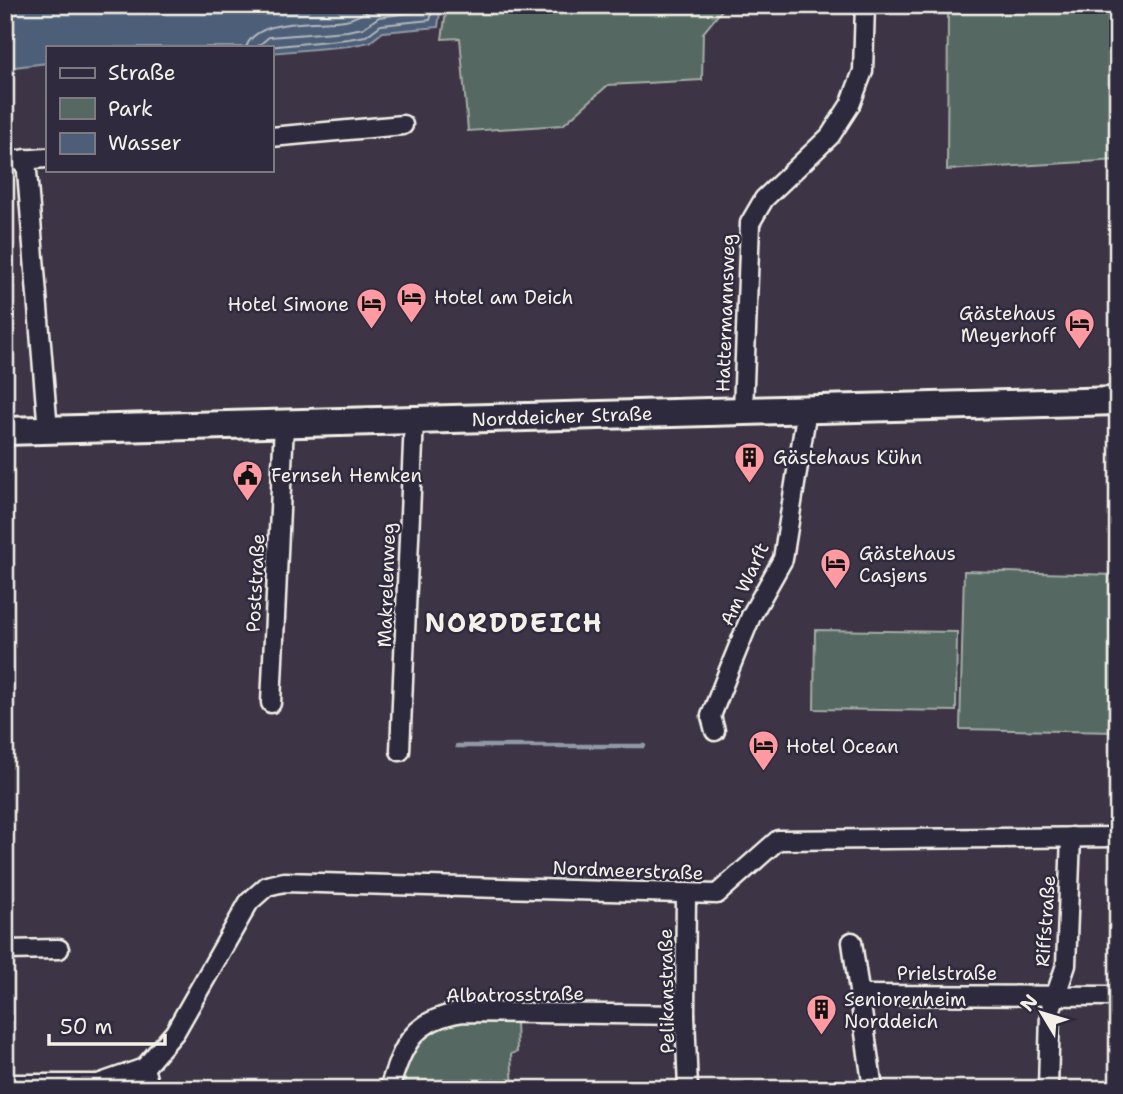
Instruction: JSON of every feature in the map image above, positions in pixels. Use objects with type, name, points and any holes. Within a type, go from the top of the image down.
[{"type":"street","name":"Hattermannsweg","points":[[743,411],[750,223],[764,199],[830,135],[850,105],[863,71],[865,5]]},
{"type":"street","points":[[273,137],[403,125]]},
{"type":"street","points":[[5,161],[46,158]]},
{"type":"street","points":[[26,159],[48,430]]},
{"type":"street","name":"Norddeicher Straße","points":[[5,431],[1118,401]]},
{"type":"street","name":"Am Warft","points":[[715,731],[711,716],[724,682],[751,616],[783,559],[807,409]]},
{"type":"street","name":"Makrelenweg","points":[[400,751],[414,420]]},
{"type":"street","name":"Poststraße","points":[[271,703],[284,424]]},
{"type":"street","name":"Riffstraße","points":[[1048,1089],[1051,1012],[1066,965],[1071,837]]},
{"type":"street","name":"Nordmeerstraße","points":[[144,1068],[175,1032],[249,902],[267,886],[284,882],[717,894],[778,840],[1118,837]]},
{"type":"street","name":"Pelikanstraße","points":[[687,893],[684,1015],[688,1089]]},
{"type":"street","points":[[852,942],[873,1089]]},
{"type":"street","points":[[5,950],[59,949]]},
{"type":"street","name":"Prielstraße","points":[[860,995],[1118,996]]},
{"type":"street","name":"Albatrosstraße","points":[[389,1089],[410,1040],[421,1026],[437,1017],[463,1012],[684,1015]]},
{"type":"street","points":[[5,1084],[98,1084],[144,1068],[150,1089]]},
{"type":"green space","points":[[447,5],[726,5],[703,33],[702,80],[608,85],[563,125],[468,131],[460,38],[442,39]]},
{"type":"green space","points":[[948,5],[1118,5],[1118,160],[947,170]]},
{"type":"green space","points":[[964,571],[1118,575],[1118,732],[960,729]]},
{"type":"green space","points":[[815,630],[957,632],[956,711],[814,709]]},
{"type":"green space","points":[[468,1017],[516,1021],[517,1052],[511,1054],[513,1089],[411,1089],[412,1084],[399,1082],[407,1059],[425,1030]]},
{"type":"water","points":[[5,5],[441,5],[438,27],[383,32],[370,42],[349,46],[273,53],[273,46],[46,46],[46,63],[5,68]]},
{"type":"waterway","points":[[457,746],[644,746]]},
{"type":"place","name":"Hotel am Deich","points":[[411,324]]},
{"type":"place","name":"Hotel Simone","points":[[372,331]]},
{"type":"place","name":"Gästehaus Meyerhoff","points":[[1079,351]]},
{"type":"place","name":"Gästehaus Kühn","points":[[750,484]]},
{"type":"place","name":"Fernseh Hemken","points":[[248,502]]},
{"type":"place","name":"Gästehaus Casjens","points":[[836,591]]},
{"type":"place","name":"Hotel Ocean","points":[[763,773]]},
{"type":"place","name":"Seniorenheim Norddeich","points":[[821,1037]]},
{"type":"district","name":"NORDDEICH","points":[[514,623]]}]
